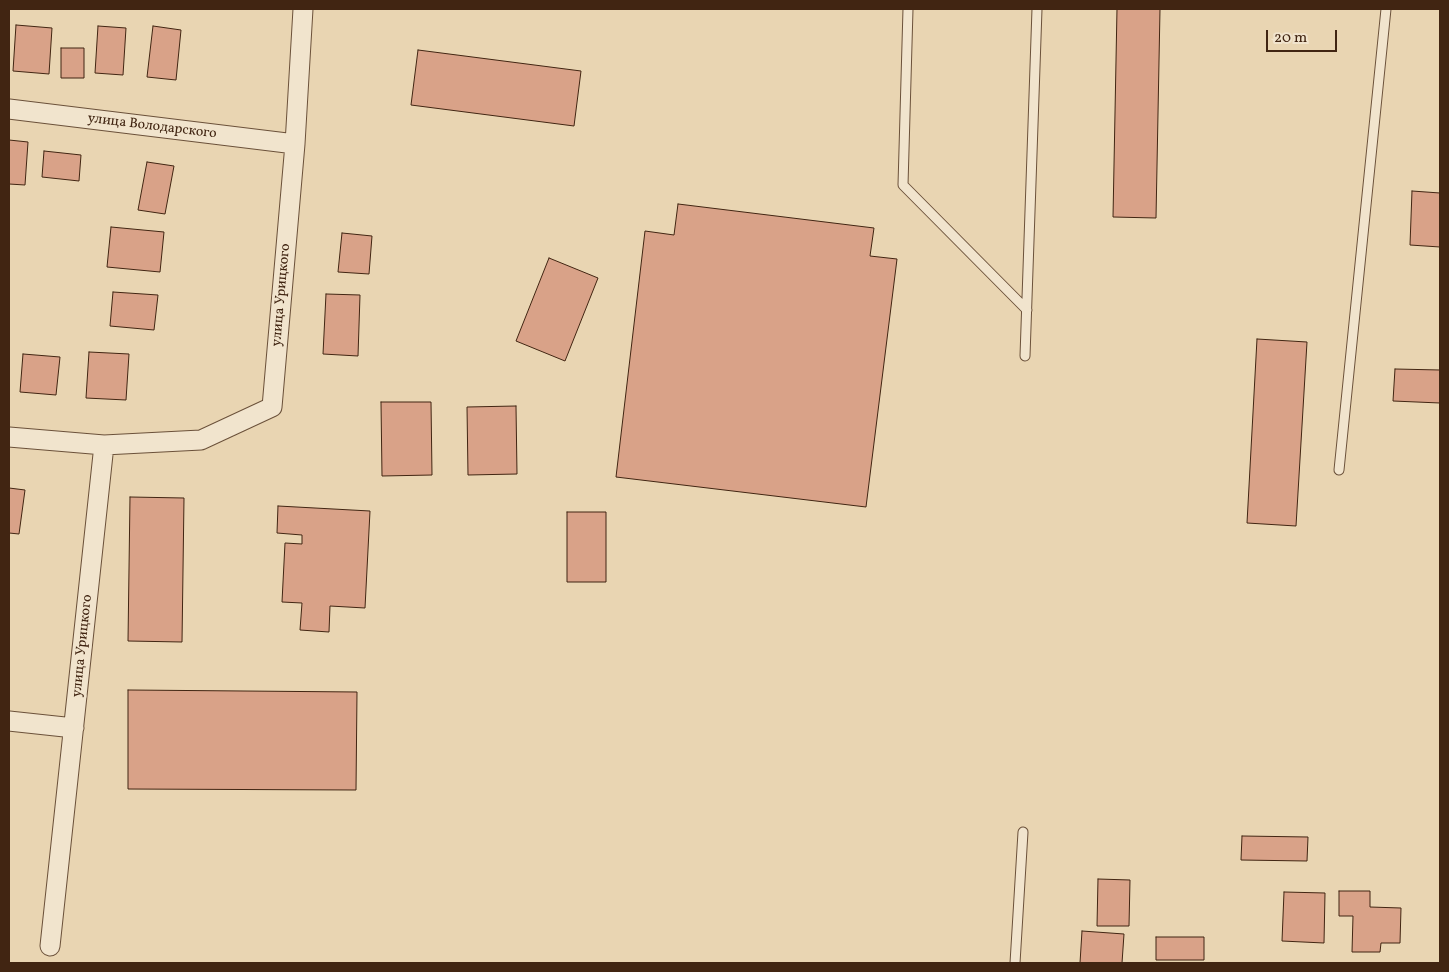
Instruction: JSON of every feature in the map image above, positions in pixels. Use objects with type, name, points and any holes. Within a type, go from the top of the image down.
[{"type":"street","name":"улица Урицкого","points":[[9,437],[104,445],[201,440],[272,407],[296,144],[303,9]]},
{"type":"street","name":"улица Володарского","points":[[9,109],[296,144]]},
{"type":"street","name":"улица Урицкого","points":[[50,946],[104,445]]},
{"type":"street","points":[[9,722],[74,728]]},
{"type":"lane","points":[[908,9],[904,185],[1027,310]]},
{"type":"lane","points":[[1025,356],[1037,9]]},
{"type":"lane","points":[[1339,470],[1386,9]]},
{"type":"lane","points":[[1015,963],[1023,832]]},
{"type":"building","points":[[1117,9],[1160,9],[1156,218],[1113,217]]},
{"type":"building","points":[[16,25],[52,28],[49,74],[13,71]]},
{"type":"building","points":[[98,26],[126,28],[123,75],[95,73]]},
{"type":"building","points":[[153,26],[181,30],[176,80],[147,77]]},
{"type":"building","points":[[61,48],[84,48],[84,78],[61,78]]},
{"type":"building","points":[[418,50],[581,71],[574,126],[411,105]]},
{"type":"building","points":[[9,140],[28,142],[25,185],[9,184]]},
{"type":"building","points":[[44,151],[81,155],[79,181],[42,177]]},
{"type":"building","points":[[147,162],[174,166],[165,214],[138,210]]},
{"type":"building","points":[[1412,191],[1440,193],[1440,247],[1410,245]]},
{"type":"building","points":[[678,204],[874,228],[870,256],[897,259],[866,507],[616,477],[645,231],[674,235]]},
{"type":"building","points":[[111,227],[164,232],[160,272],[107,267]]},
{"type":"building","points":[[342,233],[372,236],[369,274],[338,272]]},
{"type":"building","points":[[549,258],[598,278],[565,361],[516,341]]},
{"type":"building","points":[[113,292],[158,295],[154,330],[110,326]]},
{"type":"building","points":[[326,294],[360,295],[358,356],[323,354]]},
{"type":"building","points":[[1257,339],[1307,342],[1296,526],[1247,523]]},
{"type":"building","points":[[89,352],[129,354],[126,400],[86,398]]},
{"type":"building","points":[[23,354],[60,357],[56,395],[20,392]]},
{"type":"building","points":[[1395,369],[1440,370],[1440,403],[1393,401]]},
{"type":"building","points":[[381,402],[431,402],[432,475],[382,476]]},
{"type":"building","points":[[516,406],[517,474],[468,475],[467,407]]},
{"type":"building","points":[[9,488],[25,490],[19,534],[9,533]]},
{"type":"building","points":[[130,497],[184,498],[182,642],[128,641]]},
{"type":"building","points":[[278,506],[370,511],[365,608],[330,606],[329,632],[300,630],[302,603],[282,602],[285,543],[302,544],[302,535],[277,533]]},
{"type":"building","points":[[567,512],[606,512],[606,582],[567,582]]},
{"type":"building","points":[[128,690],[357,692],[356,790],[128,789]]},
{"type":"building","points":[[1242,836],[1308,837],[1307,861],[1241,860]]},
{"type":"building","points":[[1098,879],[1130,880],[1129,926],[1097,926]]},
{"type":"building","points":[[1339,891],[1370,891],[1370,907],[1401,908],[1400,943],[1381,943],[1380,952],[1352,952],[1353,916],[1339,916]]},
{"type":"building","points":[[1284,892],[1325,893],[1324,943],[1282,941]]},
{"type":"building","points":[[1082,931],[1124,934],[1122,963],[1080,963]]},
{"type":"building","points":[[1156,937],[1204,937],[1204,960],[1156,960]]}]
